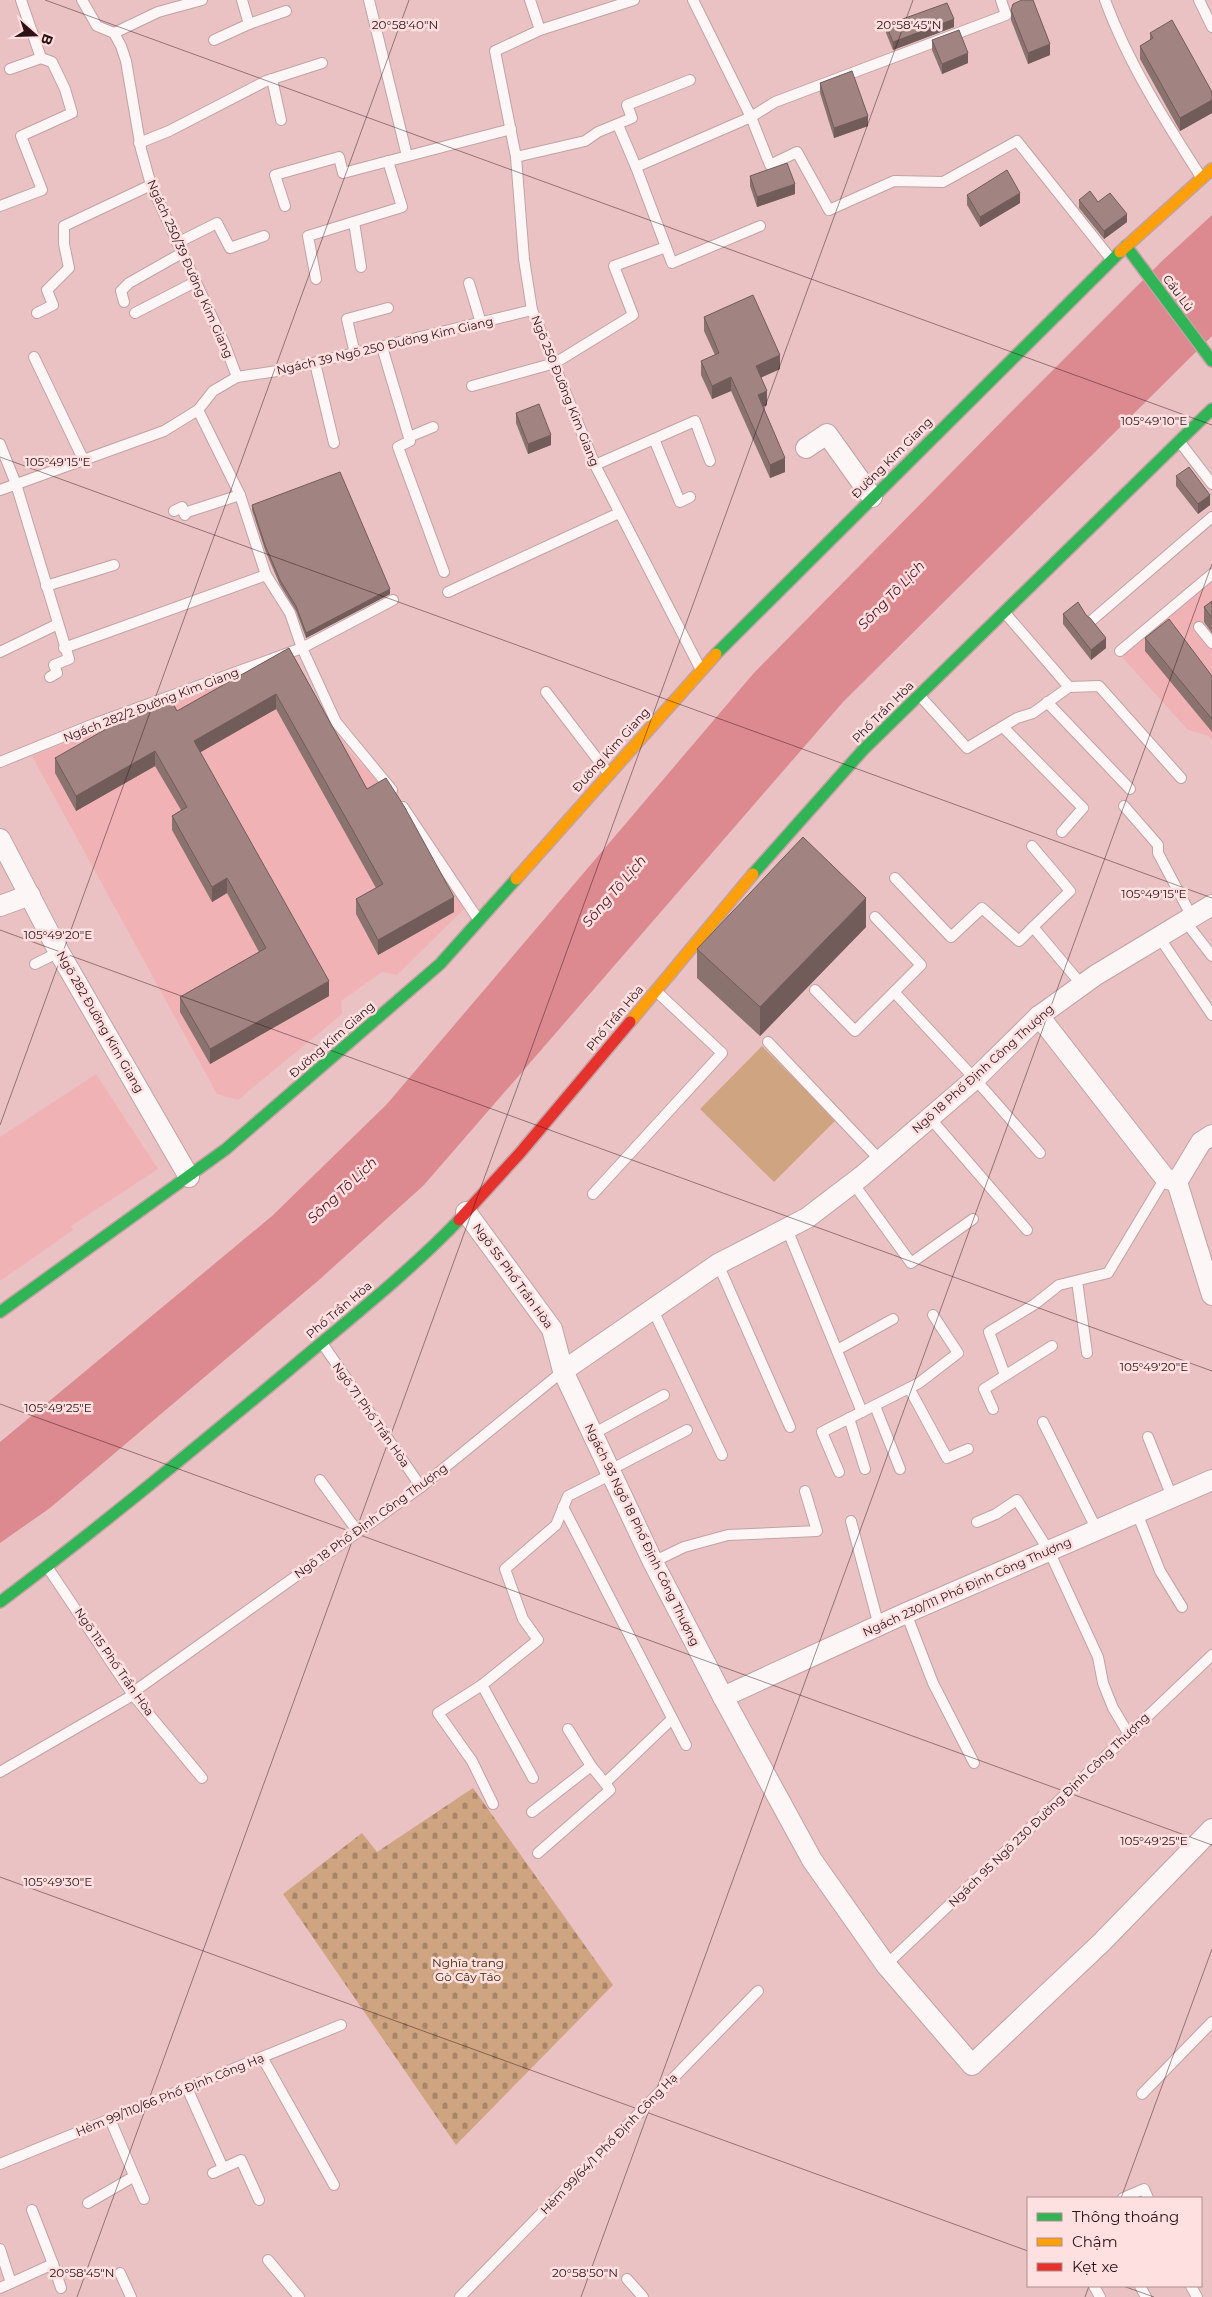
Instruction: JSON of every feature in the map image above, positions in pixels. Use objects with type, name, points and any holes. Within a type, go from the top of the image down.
[{"type":"main road","name":"Đường Kim Giang","points":[[0,1312],[226,1149],[440,964],[701,669],[1111,260],[1212,169]]},
{"type":"main road","name":"Cầu Lủ","points":[[1126,246],[1212,361]]},
{"type":"main road","name":"Phố Trần Hòa","points":[[0,1602],[48,1567],[182,1460],[369,1303],[466,1212],[533,1138],[813,804],[919,696],[1212,409]]},
{"type":"street","points":[[806,448],[827,434],[872,497]]},
{"type":"street","name":"Ngõ 282 Đường Kim Giang","points":[[0,839],[59,952],[189,1177]]},
{"type":"street","points":[[0,906],[30,895]]},
{"type":"street","name":"Ngõ 18 Phố Định Công Thượng","points":[[563,1371],[718,1264],[807,1218],[853,1183],[975,1079],[1039,1016],[1082,985],[1212,905]]},
{"type":"street","points":[[1039,1016],[1171,1180],[1212,1295]]},
{"type":"street","points":[[1171,1180],[1201,1142],[1212,1135]]},
{"type":"street","name":"Ngõ 55 Phố Trần Hòa","points":[[466,1212],[552,1329],[563,1371]]},
{"type":"street","name":"Ngách 93 Ngõ 18 Phố Định Công Thượng","points":[[563,1371],[653,1562],[812,1860],[886,1965],[972,2064],[1101,1943],[1212,1829]]},
{"type":"street","name":"Ngách 230/111 Phố Định Công Thượng","points":[[724,1697],[879,1626],[1212,1480]]},
{"type":"lane","points":[[21,0],[41,58]]},
{"type":"lane","points":[[82,0],[97,26],[114,33],[158,12],[202,0]]},
{"type":"lane","points":[[242,0],[249,24]]},
{"type":"lane","points":[[369,0],[407,156]]},
{"type":"lane","points":[[530,0],[540,30],[634,0]]},
{"type":"lane","points":[[693,0],[751,117],[770,165],[797,152],[829,210],[894,181],[943,182],[1018,141],[1111,260]]},
{"type":"lane","points":[[636,168],[751,117],[776,102],[1006,15],[1001,0]]},
{"type":"lane","points":[[1105,0],[1112,20],[1152,96],[1202,178]]},
{"type":"lane","points":[[1198,0],[1212,27]]},
{"type":"lane","points":[[214,40],[249,24],[286,11]]},
{"type":"lane","name":"Ngõ 250 Đường Kim Giang","points":[[540,30],[495,51],[516,157],[524,259],[532,310],[595,465],[701,669]]},
{"type":"lane","name":"Ngách 250/39 Đường Kim Giang","points":[[114,33],[126,60],[139,142],[151,185],[225,345],[237,377]]},
{"type":"lane","points":[[0,206],[42,190],[21,136],[72,113],[65,90],[52,62],[41,58],[10,69]]},
{"type":"lane","points":[[139,142],[169,131],[272,79],[322,63]]},
{"type":"lane","points":[[272,79],[281,120]]},
{"type":"lane","points":[[516,157],[585,142],[598,132],[632,118],[627,105],[690,80]]},
{"type":"lane","points":[[618,124],[672,263],[760,226]]},
{"type":"lane","points":[[285,206],[275,175],[339,157],[343,173],[511,129]]},
{"type":"lane","points":[[316,278],[308,236],[402,207],[388,161]]},
{"type":"lane","points":[[37,314],[53,305],[47,290],[69,268],[64,244],[64,226],[101,206],[151,185]]},
{"type":"lane","points":[[354,222],[361,267]]},
{"type":"lane","points":[[177,244],[217,223],[230,248],[264,236]]},
{"type":"lane","points":[[472,386],[554,363],[633,315],[614,266],[666,247]]},
{"type":"lane","points":[[124,302],[121,291],[129,283],[182,253]]},
{"type":"lane","points":[[135,313],[195,282]]},
{"type":"lane","points":[[468,283],[481,324]]},
{"type":"lane","points":[[355,354],[347,319],[388,308]]},
{"type":"lane","name":"Ngách 39 Ngõ 250 Đường Kim Giang","points":[[237,377],[355,354],[532,310]]},
{"type":"lane","points":[[382,347],[410,441],[398,447],[444,572]]},
{"type":"lane","points":[[34,357],[83,459]]},
{"type":"lane","points":[[315,363],[334,443]]},
{"type":"lane","points":[[0,490],[164,431],[198,410],[213,392],[237,377]]},
{"type":"lane","points":[[198,410],[240,495],[266,575],[290,613],[302,648],[336,722],[385,780],[478,920]]},
{"type":"lane","points":[[595,465],[695,421],[710,461]]},
{"type":"lane","points":[[409,436],[433,428]]},
{"type":"lane","points":[[654,440],[680,502],[690,497]]},
{"type":"lane","points":[[1179,441],[1212,484]]},
{"type":"lane","points":[[0,444],[16,484],[64,648],[69,659],[54,666],[57,674],[50,677]]},
{"type":"lane","points":[[182,514],[240,495]]},
{"type":"lane","points":[[448,592],[619,513]]},
{"type":"lane","points":[[1091,621],[1212,517]]},
{"type":"lane","points":[[46,586],[114,565]]},
{"type":"lane","points":[[1120,651],[1212,574]]},
{"type":"lane","points":[[64,648],[266,575]]},
{"type":"lane","name":"Ngách 282/2 Đường Kim Giang","points":[[0,762],[94,724],[302,648],[393,600]]},
{"type":"lane","points":[[1004,612],[1069,687]]},
{"type":"lane","points":[[0,652],[58,624]]},
{"type":"lane","points":[[1199,627],[1212,643]]},
{"type":"lane","points":[[919,696],[967,748],[1017,718],[1033,712],[1069,687],[1099,686],[1180,778]]},
{"type":"lane","points":[[546,692],[608,773]]},
{"type":"lane","points":[[1047,702],[1130,789]]},
{"type":"lane","points":[[1003,727],[1083,808],[1062,832]]},
{"type":"lane","points":[[1124,806],[1158,845],[1158,853],[1188,919],[1212,956]]},
{"type":"lane","points":[[895,878],[951,937],[982,908],[1019,941],[1070,891],[1032,846]]},
{"type":"lane","points":[[815,990],[856,1031],[921,965],[875,918]]},
{"type":"lane","points":[[1033,927],[1082,985]]},
{"type":"lane","points":[[1159,936],[1212,1015]]},
{"type":"lane","points":[[35,964],[59,952]]},
{"type":"lane","points":[[593,1194],[722,1053],[655,991]]},
{"type":"lane","points":[[894,992],[975,1079],[1040,1153]]},
{"type":"lane","points":[[768,1042],[880,1160]]},
{"type":"lane","points":[[930,1118],[1027,1230]]},
{"type":"lane","points":[[1006,1375],[989,1332],[1035,1304],[1059,1285],[1108,1273],[1171,1180]]},
{"type":"lane","points":[[853,1183],[911,1263],[973,1219]]},
{"type":"lane","points":[[787,1229],[862,1412]]},
{"type":"lane","points":[[718,1264],[790,1427]]},
{"type":"lane","points":[[1077,1281],[1087,1353]]},
{"type":"lane","points":[[652,1308],[722,1455]]},
{"type":"lane","points":[[839,1472],[822,1432],[909,1388],[958,1353],[933,1315]]},
{"type":"lane","points":[[837,1350],[893,1319]]},
{"type":"lane","name":"Ngõ 71 Phố Trần Hòa","points":[[321,1342],[422,1487]]},
{"type":"lane","points":[[993,1410],[984,1389],[1052,1346]]},
{"type":"lane","name":"Ngõ 18 Phố Định Công Thượng","points":[[0,1772],[134,1695],[139,1688],[422,1487],[563,1371]]},
{"type":"lane","points":[[909,1388],[947,1458],[968,1449]]},
{"type":"lane","points":[[593,1434],[664,1395]]},
{"type":"lane","points":[[874,1406],[900,1469]]},
{"type":"lane","points":[[849,1418],[865,1469]]},
{"type":"lane","points":[[1043,1422],[1097,1530]]},
{"type":"lane","points":[[493,1804],[472,1761],[438,1713],[482,1685],[538,1640],[523,1619],[505,1569],[556,1525],[568,1496],[687,1430]]},
{"type":"lane","points":[[1148,1437],[1172,1497]]},
{"type":"lane","points":[[320,1480],[358,1532]]},
{"type":"lane","points":[[653,1562],[684,1547],[728,1535],[817,1531],[805,1492]]},
{"type":"lane","points":[[977,1522],[996,1514],[1017,1500],[1049,1551],[1098,1658],[1103,1683],[1113,1708],[1128,1733]]},
{"type":"lane","points":[[563,1507],[686,1746]]},
{"type":"lane","points":[[1136,1512],[1160,1571],[1182,1607]]},
{"type":"lane","points":[[851,1521],[879,1626]]},
{"type":"lane","name":"Ngõ 115 Phố Trần Hòa","points":[[48,1567],[134,1695],[202,1778]]},
{"type":"lane","points":[[906,1614],[933,1683],[974,1763]]},
{"type":"lane","name":"Ngách 95 Ngõ 230 Đường Định Công Thượng","points":[[886,1965],[1212,1654]]},
{"type":"lane","points":[[482,1685],[533,1778]]},
{"type":"lane","points":[[605,1783],[672,1719]]},
{"type":"lane","points":[[538,1853],[610,1790],[590,1766],[568,1729]]},
{"type":"lane","points":[[532,1812],[590,1766]]},
{"type":"lane","name":"Hẻm 99/64/1 Phố Định Công Hạ","points":[[460,2297],[758,1991]]},
{"type":"lane","points":[[1142,2094],[1212,2022]]},
{"type":"lane","name":"Hẻm 99/110/66 Phố Định Công Hạ","points":[[0,2164],[341,2025]]},
{"type":"lane","points":[[262,2057],[334,2185]]},
{"type":"lane","points":[[187,2088],[223,2168]]},
{"type":"lane","points":[[110,2119],[133,2177],[144,2199]]},
{"type":"lane","points":[[213,2173],[242,2160],[258,2200]]},
{"type":"lane","points":[[88,2204],[133,2177]]},
{"type":"lane","points":[[1125,2197],[1144,2189],[1148,2197]]},
{"type":"lane","points":[[32,2210],[61,2288]]},
{"type":"lane","points":[[0,2248],[11,2283]]},
{"type":"lane","points":[[268,2260],[298,2297]]},
{"type":"lane","points":[[0,2288],[53,2264]]},
{"type":"lane","points":[[120,2274],[131,2297]]},
{"type":"lane","points":[[627,2279],[643,2297]]},
{"type":"shaded area","points":[[1212,580],[1212,740],[1209,736],[1188,730],[1121,656]]},
{"type":"shaded area","points":[[293,655],[320,708],[351,753],[388,792],[465,908],[397,975],[382,972],[341,1001],[342,1014],[238,1100],[217,1094],[32,756]]},
{"type":"shaded area","points":[[96,1074],[158,1169],[71,1226],[73,1230],[0,1281],[0,1137]]},
{"type":"green space","points":[[762,1046],[836,1120],[774,1182],[700,1109]]},
{"type":"green space","name":"Nghĩa trang Gò Cây Táo","points":[[473,1788],[613,1985],[456,2145],[283,1894],[362,1833],[377,1852]]},
{"type":"water","name":"Sông Tô Lịch","points":[[1212,215],[1212,336],[843,702],[424,1185],[319,1280],[50,1508],[0,1543],[0,1442],[272,1216],[387,1104],[753,674],[1162,261]]},
{"type":"building","points":[[1022,0],[1033,0],[1050,44],[1028,53],[1011,10],[1013,4]]},
{"type":"building","points":[[947,3],[954,19],[893,42],[886,25]]},
{"type":"building","points":[[1172,20],[1212,92],[1212,100],[1180,118],[1140,46],[1153,38],[1150,33]]},
{"type":"building","points":[[959,30],[968,53],[942,64],[932,40]]},
{"type":"building","points":[[852,71],[868,116],[834,128],[820,83]]},
{"type":"building","points":[[787,163],[795,184],[757,197],[750,176]]},
{"type":"building","points":[[1007,170],[1020,193],[980,217],[967,195]]},
{"type":"building","points":[[1090,191],[1098,202],[1110,193],[1127,214],[1104,231],[1079,200]]},
{"type":"building","points":[[753,295],[780,355],[756,366],[767,391],[758,395],[785,458],[770,465],[731,377],[712,386],[701,361],[719,353],[704,317]]},
{"type":"building","points":[[539,404],[551,435],[528,444],[516,413]]},
{"type":"building","points":[[1189,467],[1210,495],[1198,504],[1176,476]]},
{"type":"building","points":[[340,472],[390,589],[306,633],[296,606],[280,580],[265,545],[252,505]]},
{"type":"building","points":[[1212,601],[1212,618],[1204,607]]},
{"type":"building","points":[[1078,602],[1086,615],[1106,638],[1091,650],[1063,614]]},
{"type":"building","points":[[1169,619],[1212,676],[1212,719],[1145,638]]},
{"type":"building","points":[[289,648],[367,789],[386,778],[404,806],[454,897],[378,940],[356,899],[383,884],[276,694],[194,741],[329,981],[210,1049],[180,997],[266,948],[227,878],[212,887],[172,816],[187,807],[155,751],[76,796],[55,758],[168,694],[177,711]]},
{"type":"building","points":[[803,837],[866,898],[760,1007],[697,949]]},
{"type":"traffic: fast","points":[[1126,246],[1212,361]]},
{"type":"traffic: fast","points":[[716,654],[1120,252]]},
{"type":"traffic: fast","points":[[753,874],[863,750],[1212,409]]},
{"type":"traffic: fast","points":[[0,1312],[226,1149],[440,964],[516,879]]},
{"type":"traffic: fast","points":[[0,1602],[110,1517],[289,1370],[398,1278],[459,1220]]},
{"type":"traffic: slow","points":[[1120,252],[1212,169]]},
{"type":"traffic: slow","points":[[516,879],[716,654]]},
{"type":"traffic: slow","points":[[630,1022],[753,874]]},
{"type":"traffic: jam","points":[[459,1220],[520,1153],[630,1022]]}]
